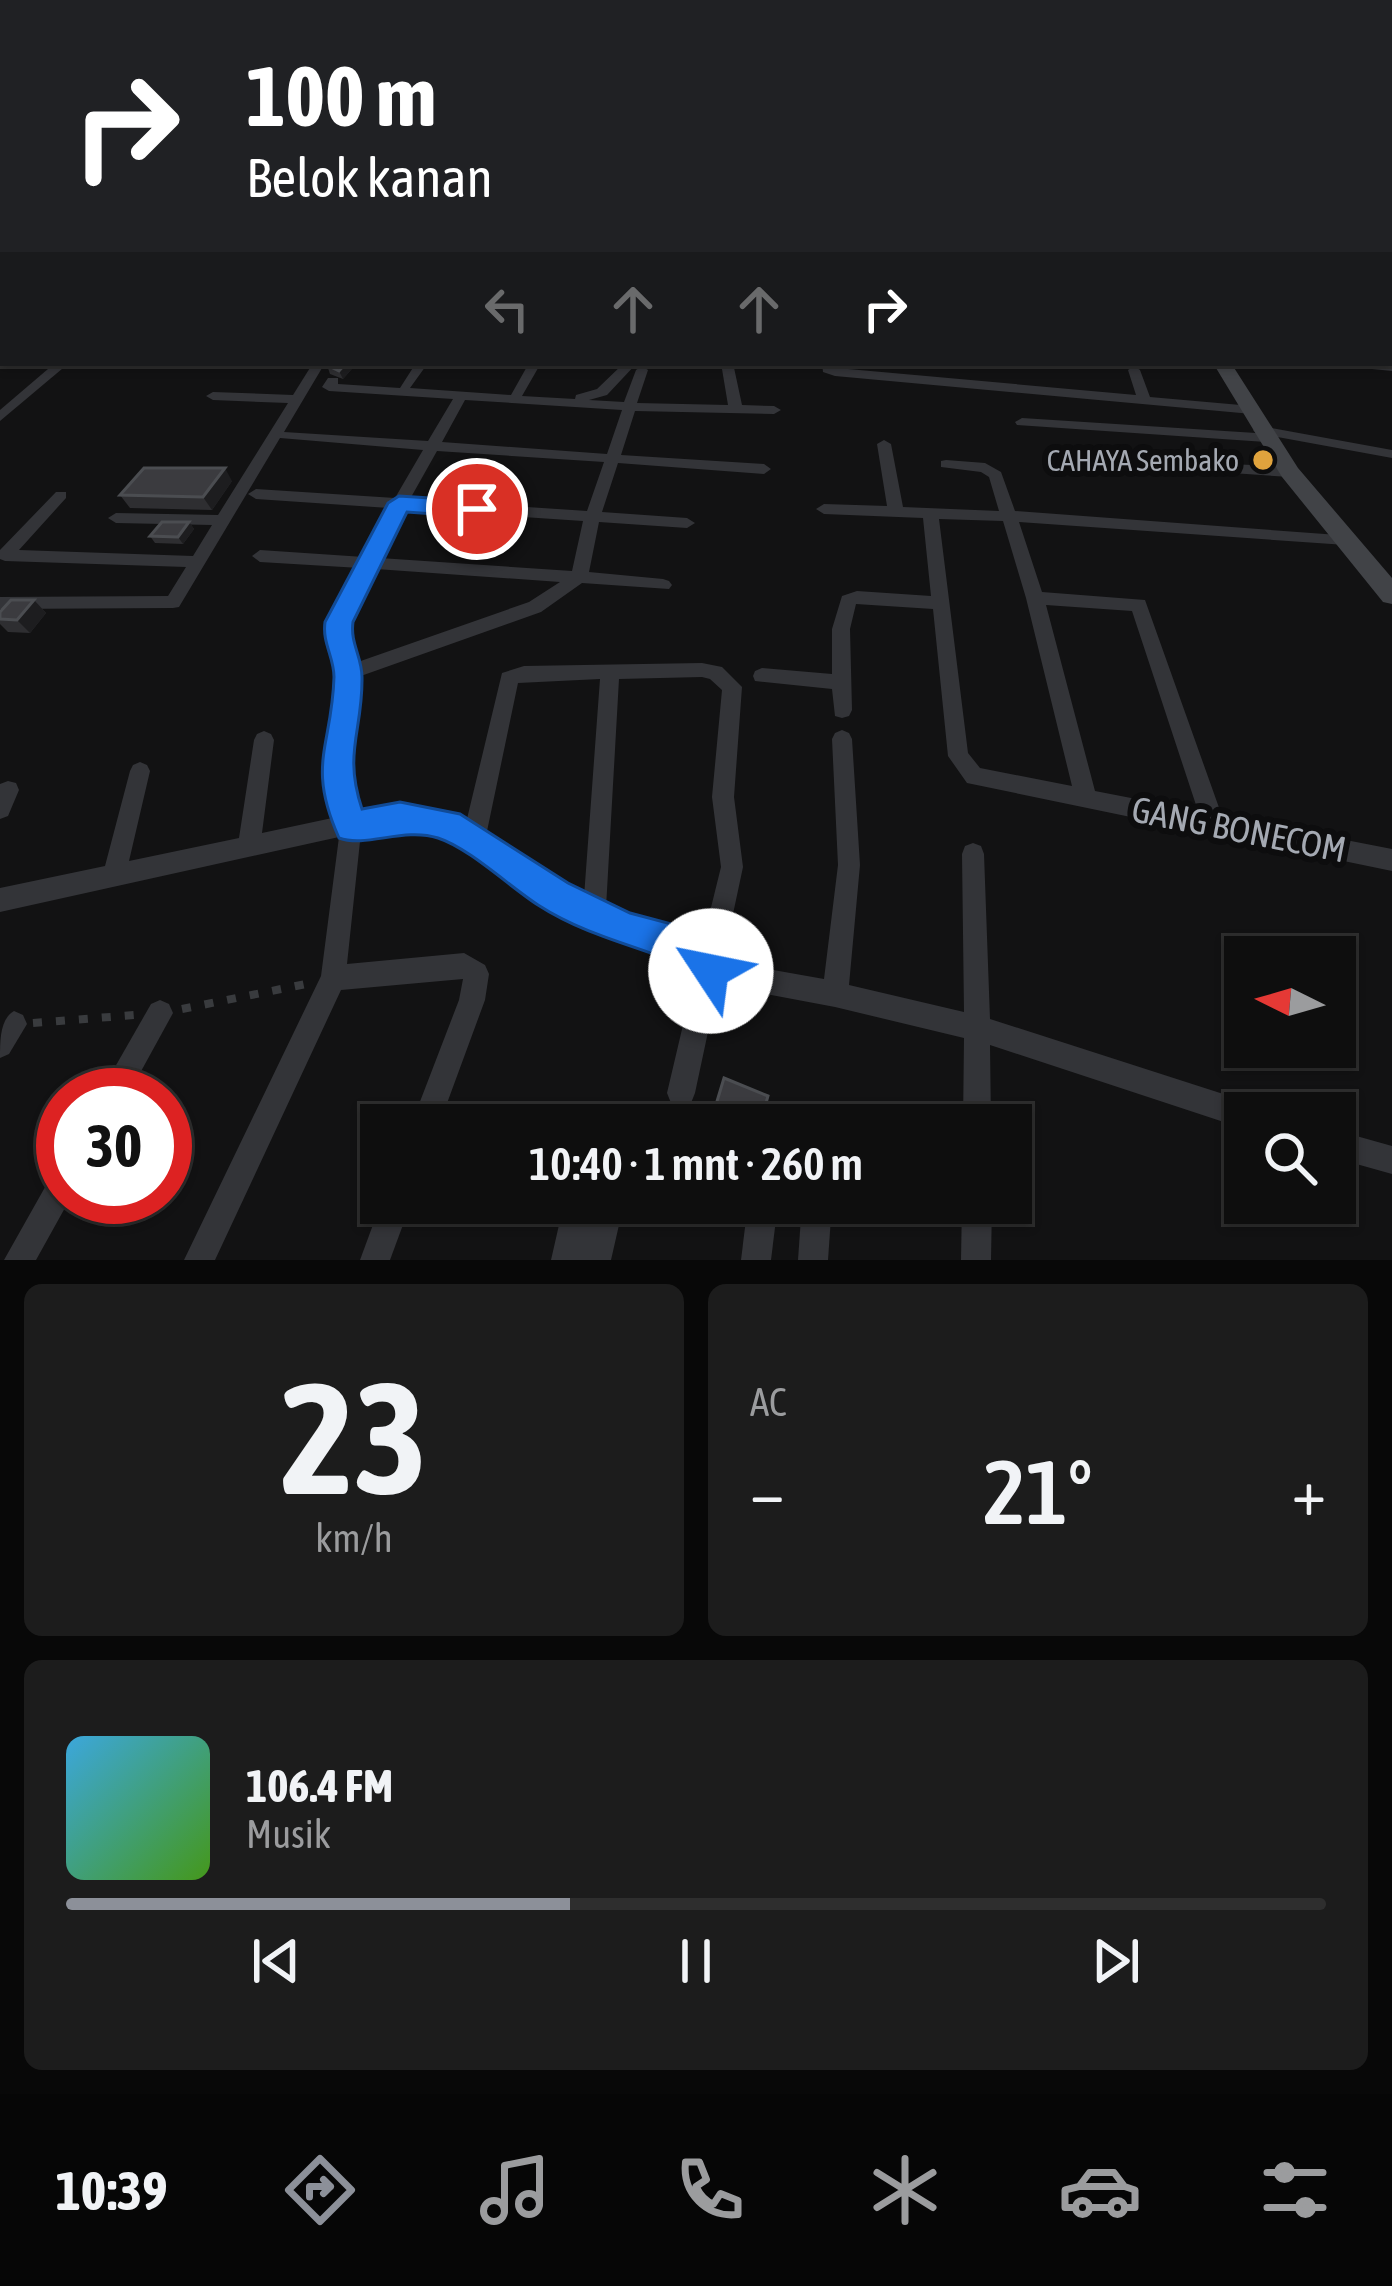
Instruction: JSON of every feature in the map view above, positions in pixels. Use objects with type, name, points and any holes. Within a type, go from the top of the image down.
[{"type":"street","points":[[0,417],[60,366]]},
{"type":"street","points":[[0,603],[170,604],[317,366]]},
{"type":"street","points":[[405,386],[420,366]]},
{"type":"street","points":[[517,394],[533,366]]},
{"type":"street","points":[[307,379],[592,396],[638,366]]},
{"type":"street","points":[[349,673],[535,607],[579,577],[592,518],[613,459],[639,408],[638,366]]},
{"type":"street","points":[[728,366],[736,409]]},
{"type":"street","points":[[827,366],[835,372],[1145,401],[1392,454]]},
{"type":"street","points":[[1224,366],[1290,472],[1392,595]]},
{"type":"street","points":[[1134,370],[1145,401]]},
{"type":"street","points":[[333,381],[328,387],[639,408],[774,410]]},
{"type":"street","points":[[213,396],[294,399]]},
{"type":"street","points":[[199,1260],[333,978],[351,827],[334,775],[349,673],[337,641],[339,622],[370,566],[375,547],[461,396]]},
{"type":"street","points":[[1022,422],[1259,426]]},
{"type":"street","points":[[286,436],[764,469]]},
{"type":"street","points":[[884,444],[896,513]]},
{"type":"street","points":[[946,464],[991,471],[1034,598],[1086,798]]},
{"type":"street","points":[[1149,464],[1290,472]]},
{"type":"street","points":[[256,494],[687,524]]},
{"type":"street","points":[[61,495],[5,555],[199,562]]},
{"type":"street","points":[[824,509],[1007,516],[1346,540]]},
{"type":"street","points":[[842,710],[841,629],[848,600],[938,603],[931,515]]},
{"type":"street","points":[[116,518],[221,520]]},
{"type":"street","points":[[260,556],[663,585]]},
{"type":"street","points":[[1034,598],[1138,605],[1213,822]]},
{"type":"street","name":"GANG BONECOM","points":[[938,603],[963,767],[974,776],[1392,860]]},
{"type":"street","points":[[474,838],[509,678],[610,671],[715,672],[732,687],[723,797],[732,867],[681,1093]]},
{"type":"street","points":[[594,916],[610,671]]},
{"type":"street","points":[[762,676],[842,682]]},
{"type":"street","points":[[836,994],[849,866],[842,739]]},
{"type":"street","points":[[249,846],[264,740]]},
{"type":"street","points":[[114,877],[140,771]]},
{"type":"street","points":[[0,900],[386,818],[424,818],[474,838],[555,896],[594,916],[670,940],[711,971],[836,994],[977,1028],[1224,1108]]},
{"type":"street","points":[[973,854],[977,1104]]},
{"type":"street","points":[[333,978],[464,965],[476,974],[472,1000],[433,1104]]},
{"type":"street","points":[[128,1068],[160,1013]]},
{"type":"street","points":[[1356,1150],[1392,1160]]},
{"type":"street","points":[[19,1260],[40,1224]]},
{"type":"street","points":[[375,1260],[388,1224]]},
{"type":"street","points":[[566,1260],[574,1224]]},
{"type":"street","points":[[596,1260],[604,1224]]},
{"type":"street","points":[[756,1260],[760,1224]]},
{"type":"street","points":[[813,1260],[816,1224]]},
{"type":"street","points":[[976,1224],[976,1260]]},
{"type":"path","points":[[7,1035],[160,1013],[333,978]]},
{"type":"building","points":[[144,468],[225,468],[203,497],[120,495]]},
{"type":"building","points":[[162,522],[189,522],[178,537],[150,536]]},
{"type":"building","points":[[11,600],[34,600],[17,620],[0,619]]},
{"type":"building","points":[[724,1078],[768,1096],[766,1104],[716,1104]]},
{"type":"place","name":"CAHAYA Sembako","points":[[1263,460]]},
{"type":"route","points":[[477,509],[399,503],[339,622],[337,641],[349,673],[334,775],[351,827],[400,817],[448,824],[555,896],[627,930],[670,940],[711,971]]}]
